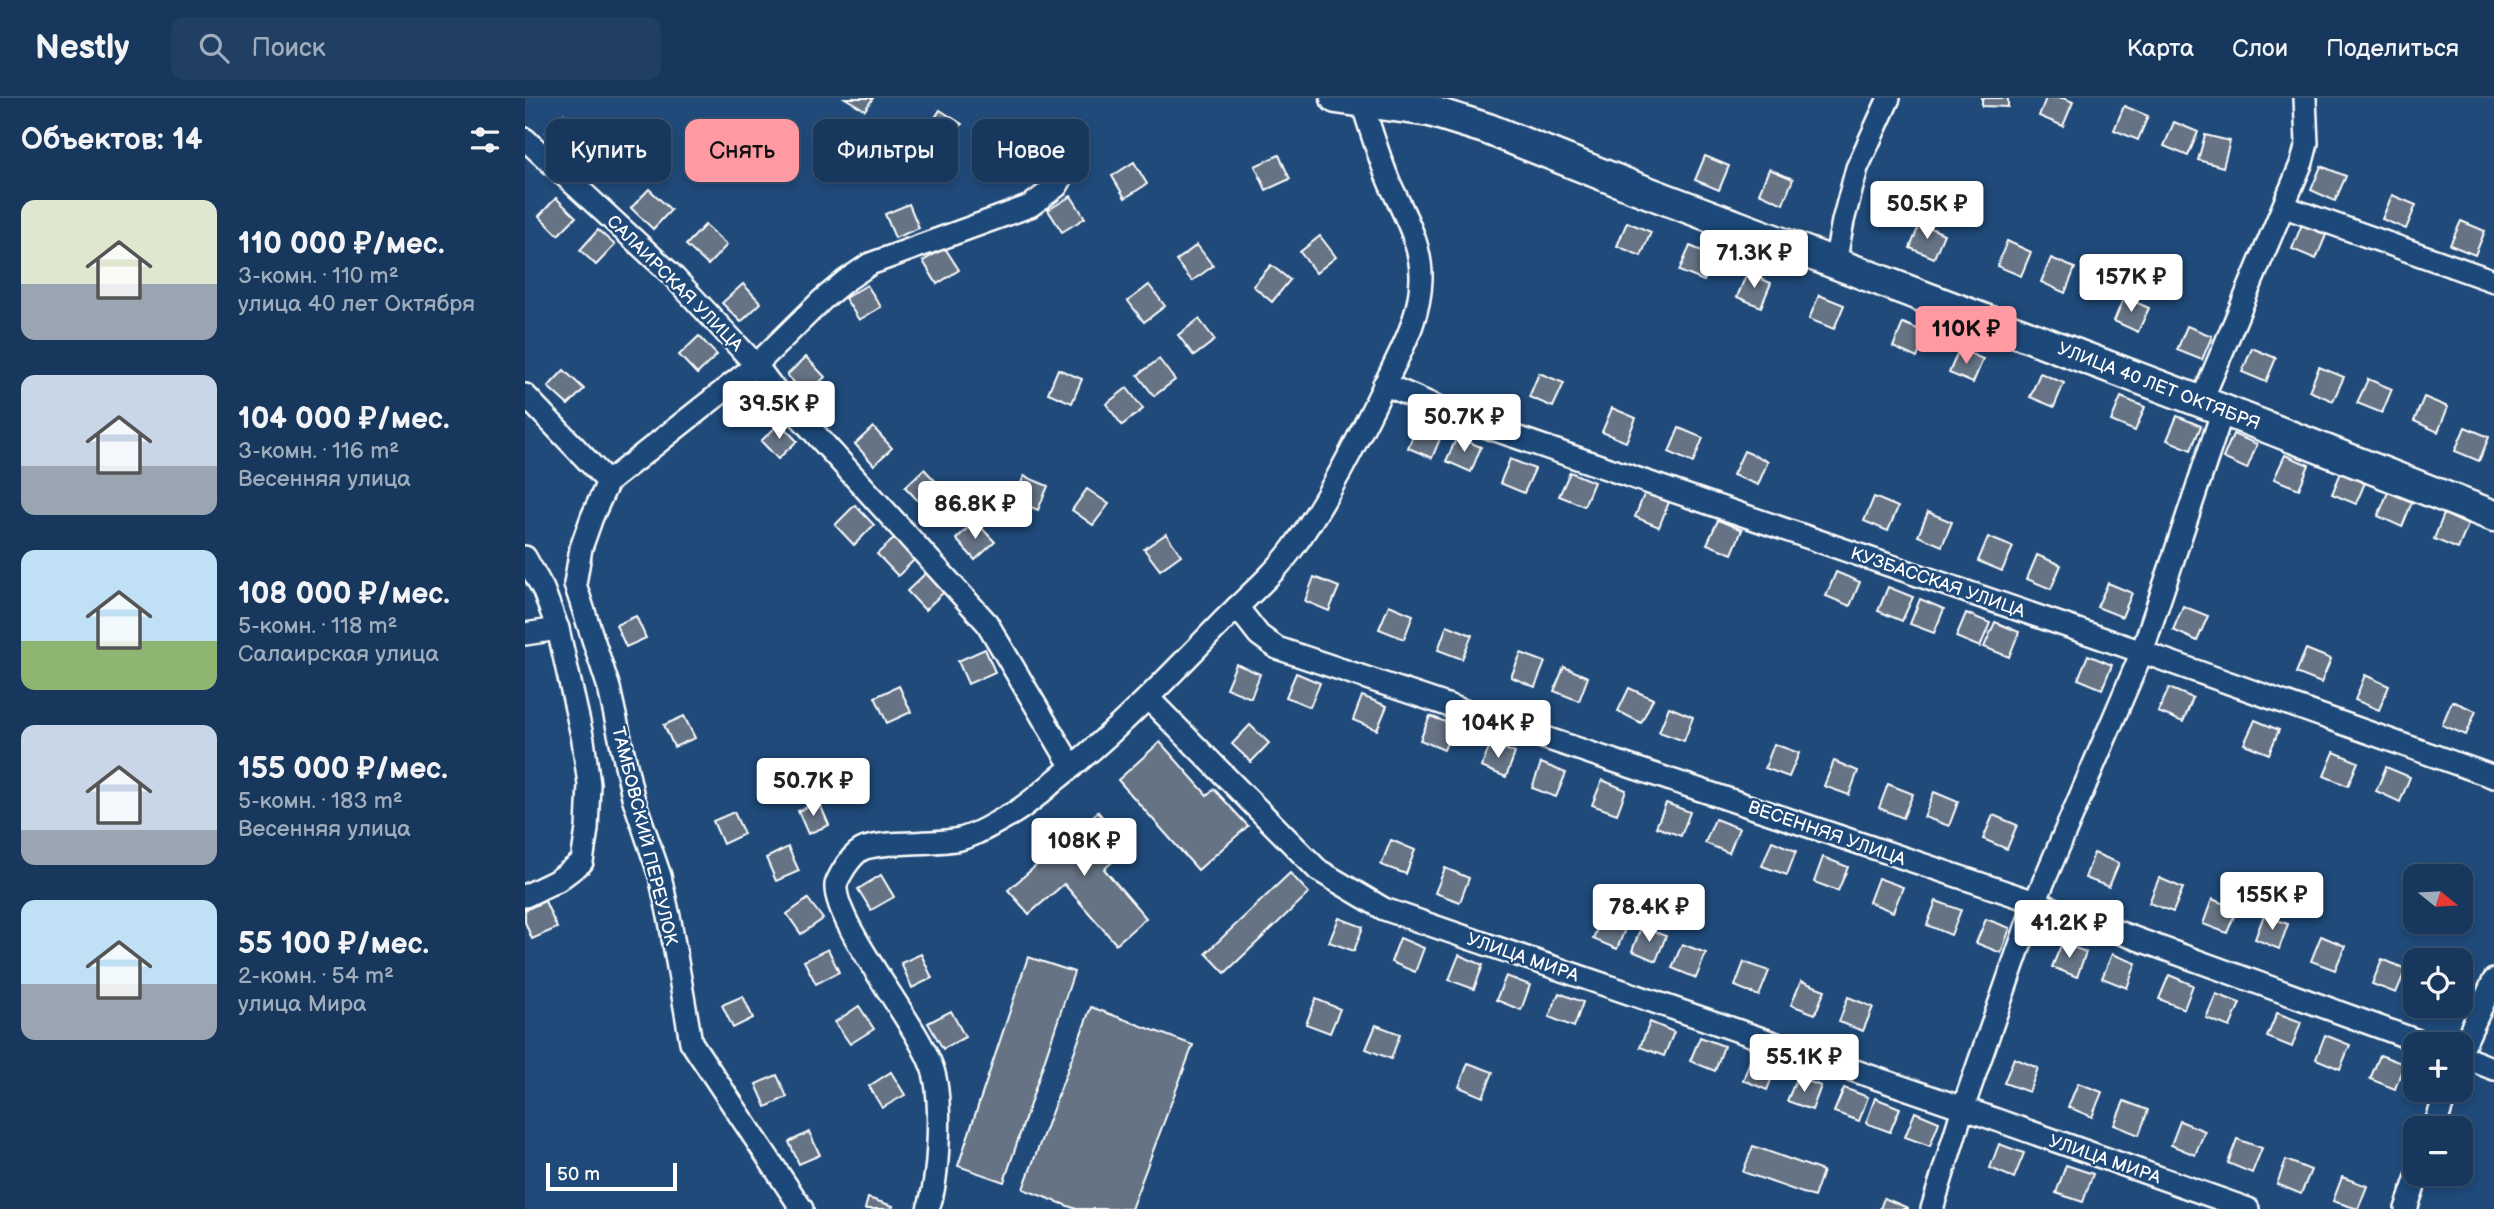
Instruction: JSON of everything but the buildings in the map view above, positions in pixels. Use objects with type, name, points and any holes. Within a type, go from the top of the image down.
[{"type":"street","points":[[1835,263],[1857,168],[1889,98]]},
{"type":"street","points":[[1931,1209],[2035,902],[2142,652],[2212,406],[2302,162],[2307,143],[2305,98]]},
{"type":"street","points":[[928,1209],[936,1186],[937,1171],[934,1073],[923,1043],[843,918],[836,884],[845,866],[861,850],[882,845],[926,844],[964,839],[1016,812],[1072,767],[1148,698],[1292,550],[1332,486],[1412,330],[1419,305],[1421,274],[1411,229],[1349,100]]},
{"type":"street","name":"УЛИЦА 40 ЛЕТ ОКТЯБРЯ","points":[[1349,100],[1440,104],[1488,129],[2494,516]]},
{"type":"street","name":"САЛАИРСКАЯ УЛИЦА","points":[[525,139],[671,275],[756,365],[771,385],[988,623],[1072,767]]},
{"type":"street","points":[[525,395],[608,482],[756,365],[822,300],[870,264],[1030,206],[1059,182]]},
{"type":"street","points":[[2285,207],[2494,281]]},
{"type":"street","name":"КУЗБАССКАЯ УЛИЦА","points":[[1384,384],[1475,423],[2142,652],[2494,777]]},
{"type":"street","name":"ТАМБОВСКИЙ ПЕРЕУЛОК","points":[[608,482],[591,517],[581,548],[575,584],[609,688],[633,797],[660,876],[670,920],[687,1028],[691,1042],[802,1209]]},
{"type":"street","points":[[525,557],[543,589],[558,629],[583,740],[589,784],[582,862],[558,880],[525,896]]},
{"type":"street","name":"ВЕСЕННЯЯ УЛИЦА","points":[[1237,607],[1259,635],[1277,648],[2035,902],[2403,1036]]},
{"type":"street","points":[[525,634],[558,629]]},
{"type":"street","name":"УЛИЦА МИРА","points":[[1148,698],[1318,870],[1384,909],[2248,1209]]},
{"type":"street","points":[[2471,1032],[2494,979]]},
{"type":"street","points":[[2473,1059],[2494,1069]]},
{"type":"street","points":[[2406,1209],[2414,1186]]}]
